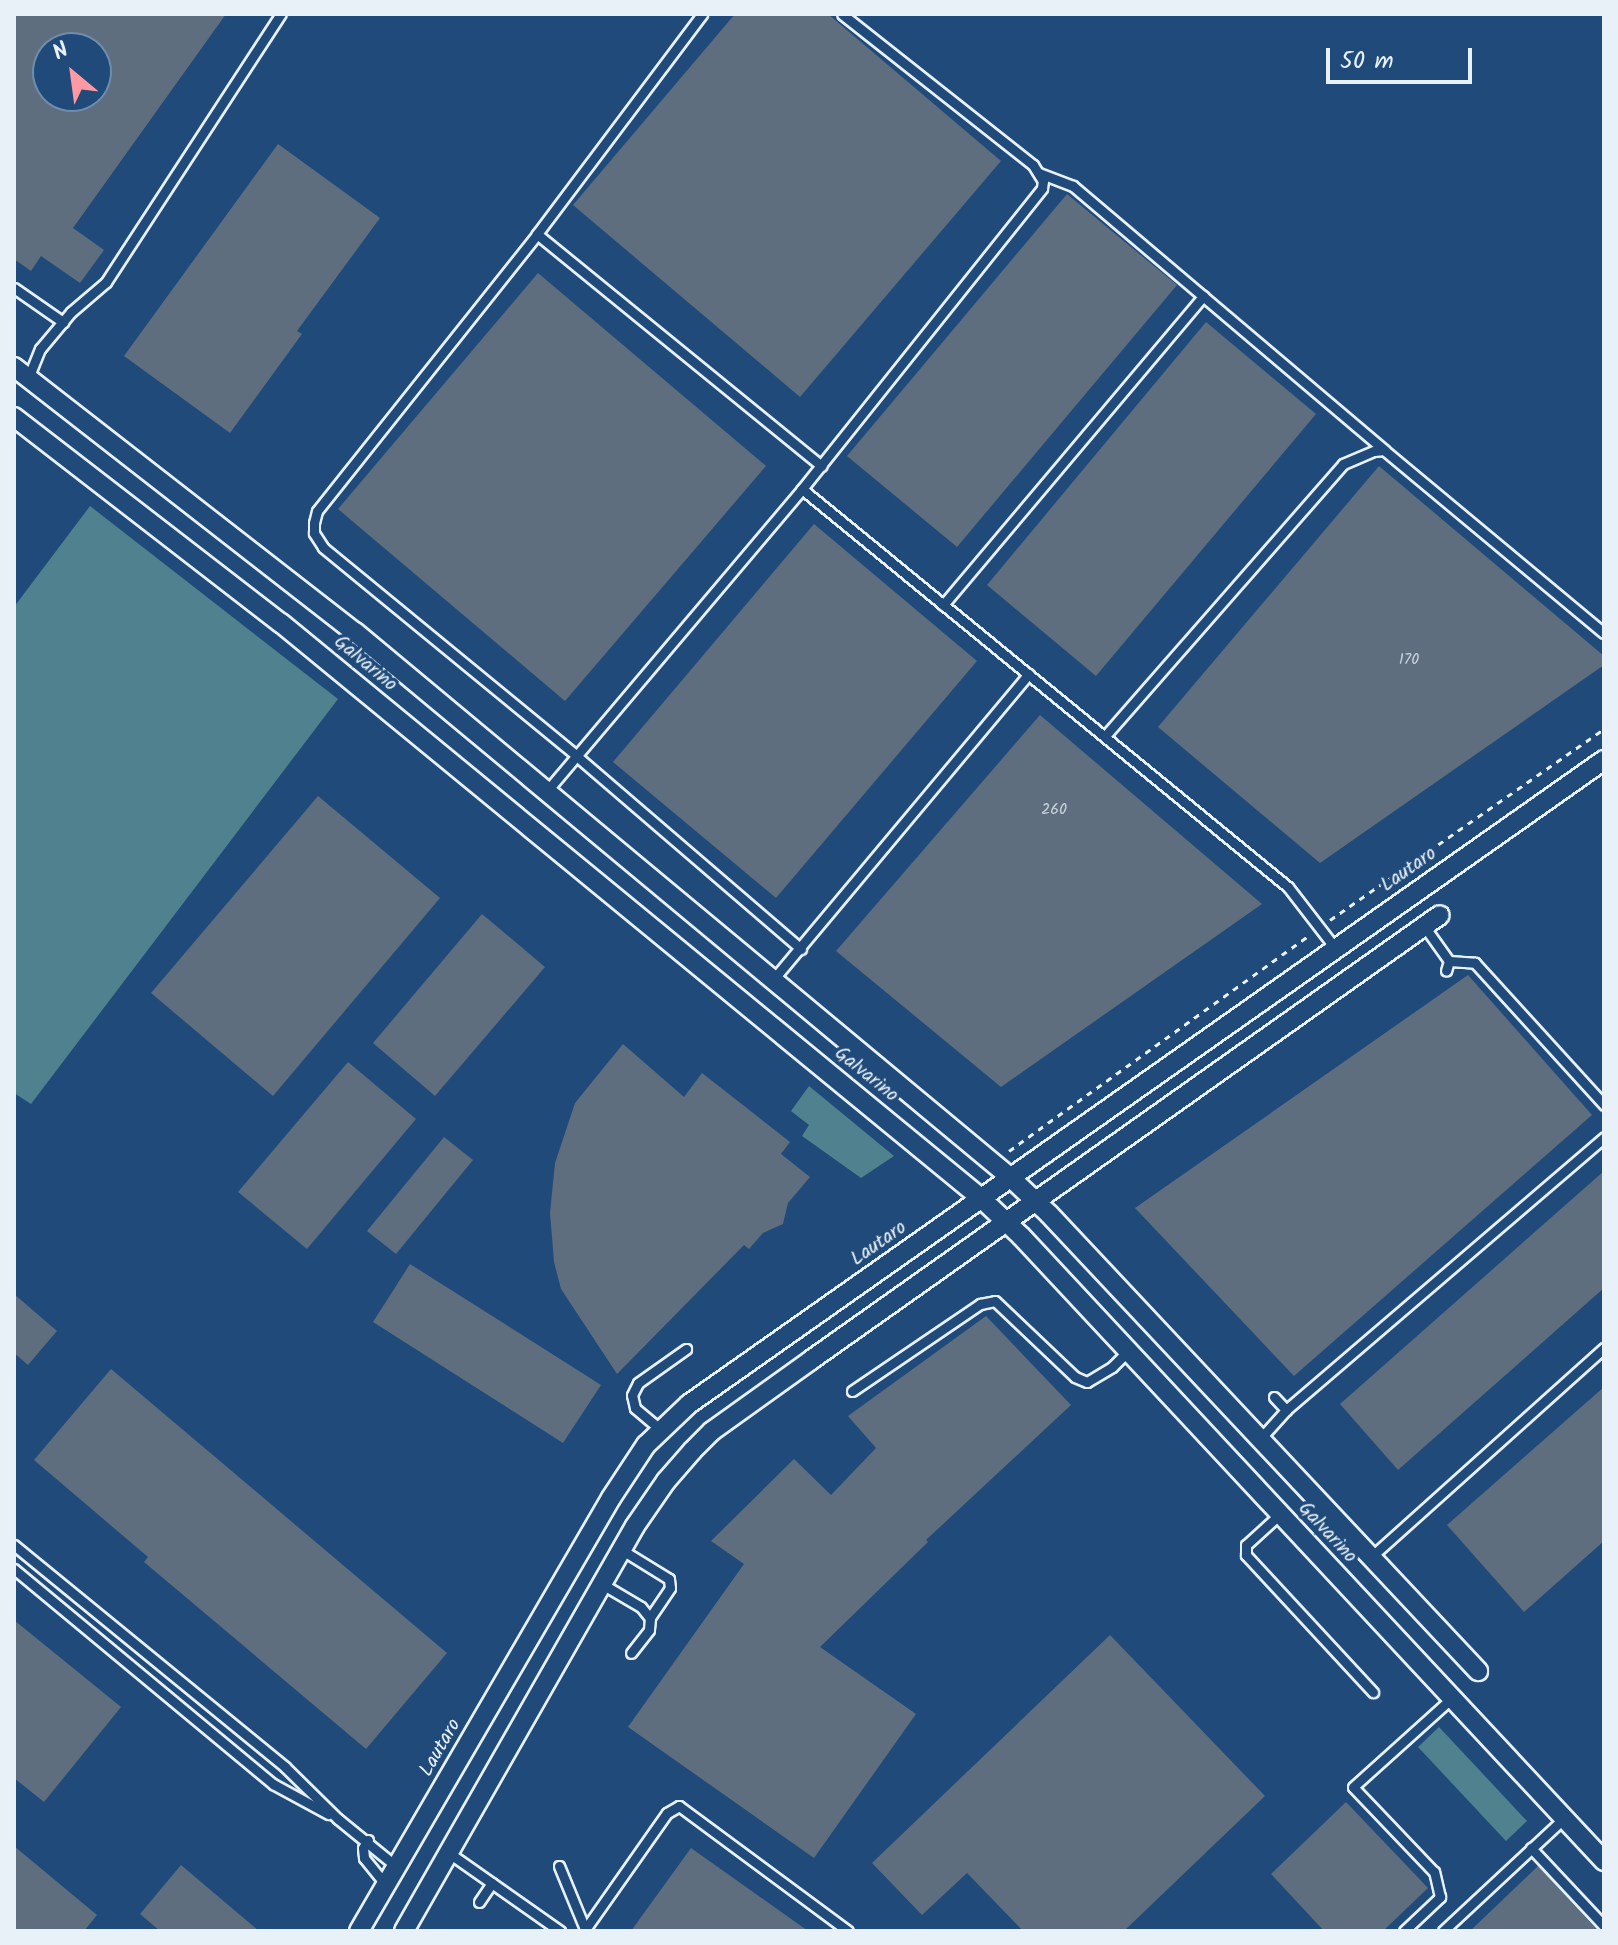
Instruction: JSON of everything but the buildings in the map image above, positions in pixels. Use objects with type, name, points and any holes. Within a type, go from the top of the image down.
[{"type":"street","name":"Galvarino","points":[[14,367],[355,632],[1011,1178],[1478,1671]]},
{"type":"street","name":"Galvarino","points":[[14,417],[293,633],[1008,1222],[1604,1861]]},
{"type":"street","name":"Lautaro","points":[[359,1931],[611,1498],[646,1445],[661,1430],[689,1404],[1604,760]]},
{"type":"street","points":[[404,1931],[622,1550],[666,1481],[712,1431],[1440,915]]},
{"type":"lane","points":[[32,381],[31,371],[40,349],[63,322],[106,282],[281,14]]},
{"type":"lane","points":[[702,14],[537,234],[317,511],[314,533],[323,547],[577,756],[801,949]]},
{"type":"lane","points":[[842,14],[1039,173],[1073,186],[1604,633]]},
{"type":"lane","points":[[546,792],[821,466],[1042,188],[1039,173]]},
{"type":"lane","points":[[537,234],[821,466]]},
{"type":"lane","points":[[14,288],[63,322]]},
{"type":"lane","points":[[943,605],[1203,296]]},
{"type":"lane","points":[[1105,736],[1343,464],[1363,453],[1384,450]]},
{"type":"lane","points":[[802,489],[1288,887],[1336,949]]},
{"type":"lane","points":[[772,981],[1029,674]]},
{"type":"lane","points":[[1424,926],[1448,966],[1475,963],[1604,1105]]},
{"type":"lane","points":[[1260,1439],[1286,1410],[1604,1137]]},
{"type":"lane","points":[[852,1391],[980,1304],[995,1301],[1075,1377],[1087,1382],[1112,1367],[1128,1351]]},
{"type":"lane","points":[[1371,1557],[1604,1348]]},
{"type":"lane","points":[[661,1430],[635,1408],[632,1395],[638,1383],[686,1349]]},
{"type":"lane","points":[[1274,1397],[1286,1410]]},
{"type":"lane","points":[[1280,1514],[1246,1545],[1246,1555],[1373,1692]]},
{"type":"lane","points":[[14,1545],[285,1767],[338,1819],[397,1867]]},
{"type":"lane","points":[[622,1550],[669,1579],[670,1588],[650,1618],[649,1630],[631,1653]]},
{"type":"lane","points":[[14,1569],[273,1784],[338,1819]]},
{"type":"lane","points":[[602,1584],[641,1607],[650,1618]]},
{"type":"lane","points":[[1404,1931],[1440,1897],[1434,1872],[1353,1787],[1452,1698]]},
{"type":"lane","points":[[584,1930],[667,1813],[679,1806],[690,1810],[848,1931]]},
{"type":"lane","points":[[1443,1931],[1564,1818]]},
{"type":"lane","points":[[367,1841],[364,1858],[386,1885]]},
{"type":"lane","points":[[1531,1848],[1604,1926]]},
{"type":"lane","points":[[449,1853],[560,1931]]},
{"type":"lane","points":[[559,1866],[584,1930]]},
{"type":"lane","points":[[479,1902],[492,1883]]},
{"type":"path","points":[[993,1163],[1320,927],[1604,729]]},
{"type":"green space","points":[[90,506],[338,699],[31,1104],[14,1093],[14,607]]},
{"type":"green space","points":[[809,1086],[894,1156],[861,1178],[802,1136],[809,1125],[791,1111]]},
{"type":"green space","points":[[1439,1727],[1527,1821],[1506,1841],[1418,1747]]}]
